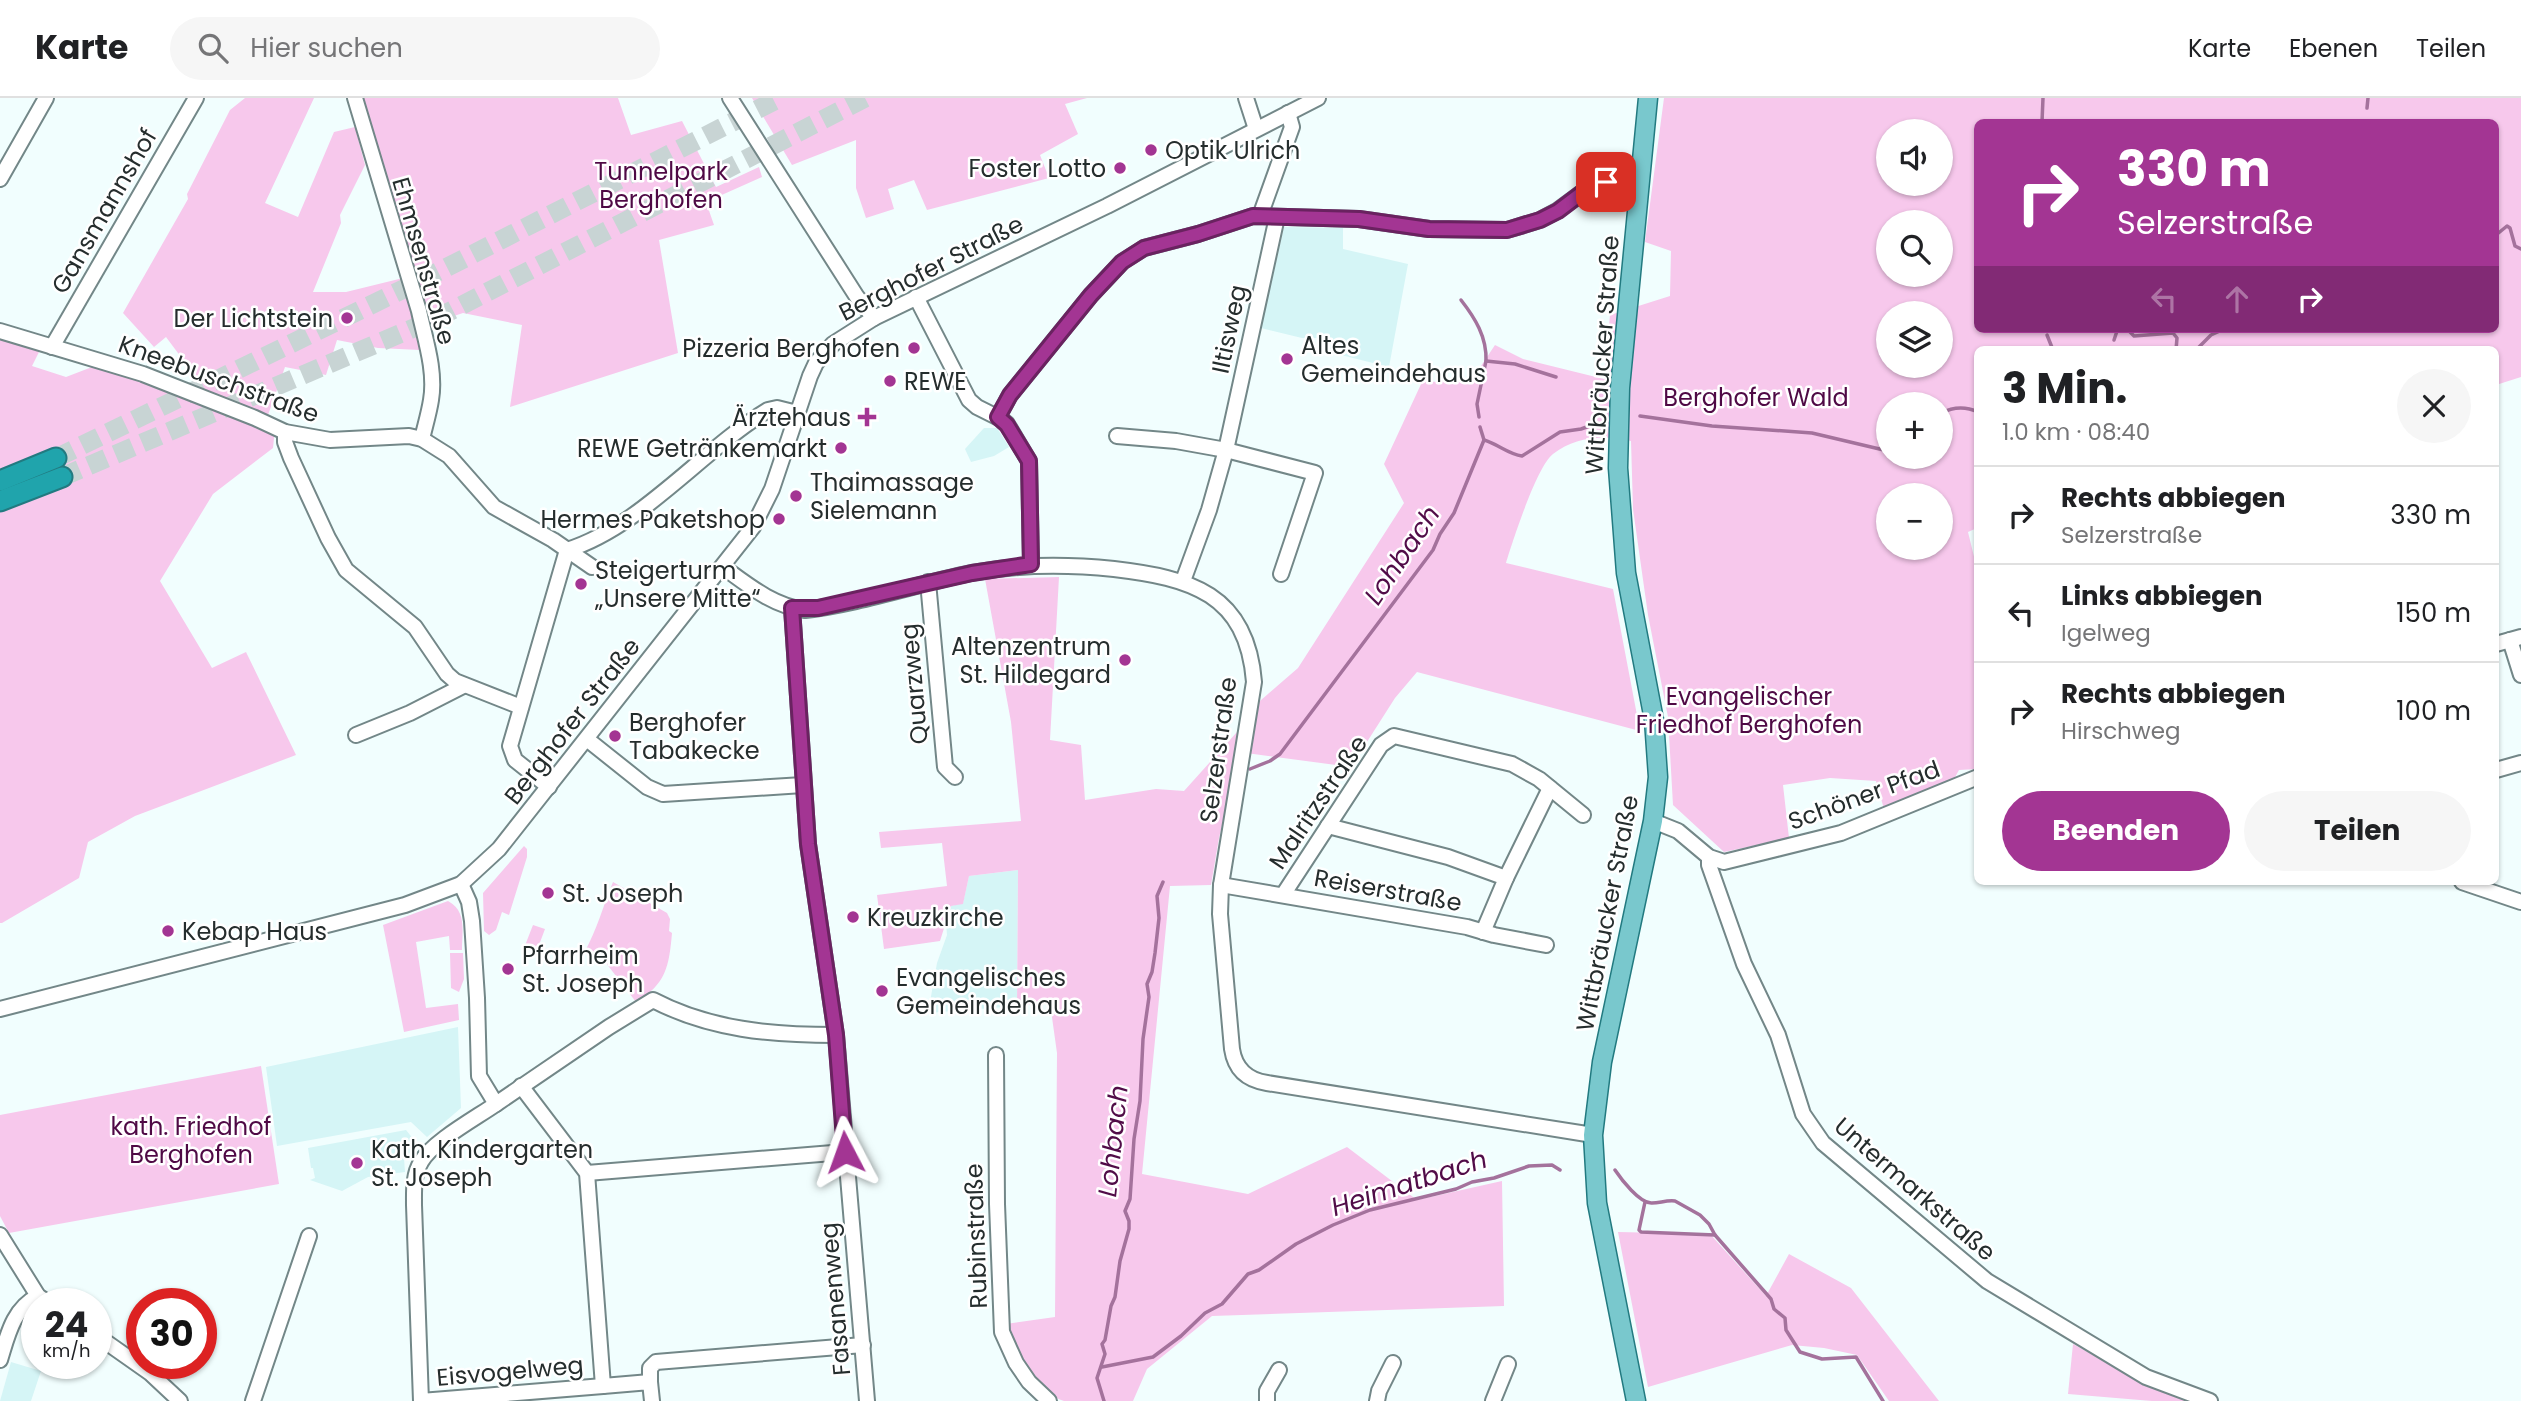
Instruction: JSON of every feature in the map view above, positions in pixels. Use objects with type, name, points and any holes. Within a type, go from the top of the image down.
[{"type":"highway","points":[[0,481],[59,468],[0,501]]},
{"type":"main road","name":"Wittbräucker Straße","points":[[1636,1401],[1597,1203],[1593,1135],[1602,1062],[1653,821],[1658,778],[1654,720],[1626,573],[1618,468],[1620,388],[1648,98]]},
{"type":"street","points":[[0,178],[4,157],[46,98]]},
{"type":"street","name":"Gansmannshof","points":[[52,347],[196,98]]},
{"type":"street","name":"Ehmsenstraße","points":[[355,98],[427,346],[432,399],[422,439]]},
{"type":"street","points":[[730,98],[857,297],[874,318]]},
{"type":"street","points":[[1246,98],[1256,130]]},
{"type":"street","name":"Berghofer Straße","points":[[0,1009],[405,905],[461,884],[499,849],[549,788],[761,516],[810,376],[821,356],[833,344],[874,318],[1107,206],[1318,98]]},
{"type":"street","points":[[1260,216],[1292,127],[1288,113]]},
{"type":"street","points":[[998,417],[1010,395],[1091,295],[1122,262],[1144,248],[1260,216],[1384,220],[1429,229],[1507,230],[1529,225],[1558,211],[1591,186],[1606,182],[1639,185]]},
{"type":"street","name":"Iltisweg","points":[[1183,581],[1209,510],[1226,450],[1277,217]]},
{"type":"street","points":[[916,297],[969,400],[1007,425],[1029,461],[1031,564]]},
{"type":"street","name":"Kneebuschstraße","points":[[0,331],[143,374],[285,432],[330,440],[409,436],[422,439]]},
{"type":"street","points":[[567,550],[583,545],[634,513],[768,410],[777,408],[797,413]]},
{"type":"street","points":[[285,432],[285,442],[291,458],[346,570],[415,627],[447,674],[463,686],[521,707]]},
{"type":"street","points":[[1117,436],[1176,441],[1226,450],[1315,472],[1281,574]]},
{"type":"street","points":[[422,439],[449,456],[494,507],[592,566]]},
{"type":"street","points":[[549,788],[515,760],[510,746],[567,550]]},
{"type":"street","name":"Selzerstraße","points":[[723,567],[762,594],[792,608],[818,608],[928,582],[1031,564],[1094,566],[1183,581],[1210,596],[1237,623],[1253,666],[1252,698],[1221,885],[1220,914],[1234,1058],[1241,1072],[1259,1082],[1593,1135]]},
{"type":"street","name":"Quarzweg","points":[[928,582],[945,767],[955,777]]},
{"type":"street","name":"Fasanenweg","points":[[792,608],[809,852],[836,1035],[867,1401]]},
{"type":"street","points":[[2499,643],[2516,638],[2521,675]]},
{"type":"street","points":[[356,735],[410,713],[463,686]]},
{"type":"street","name":"Malritzstraße","points":[[1283,895],[1381,745],[1394,736],[1512,764],[1531,773],[1583,816]]},
{"type":"street","points":[[588,740],[647,787],[663,794],[803,785]]},
{"type":"street","points":[[2499,769],[2521,763]]},
{"type":"street","name":"Schöner Pfad","points":[[1709,857],[1724,862],[1841,833],[1974,779]]},
{"type":"street","points":[[1483,932],[1550,788]]},
{"type":"street","points":[[1653,821],[1678,831],[1709,857]]},
{"type":"street","points":[[1328,826],[1448,857],[1506,878]]},
{"type":"street","name":"Untermarkstraße","points":[[1709,857],[1709,865],[1744,964],[1784,1052],[1803,1114],[1823,1143],[1987,1281],[2146,1377],[2210,1401]]},
{"type":"street","points":[[461,884],[469,902],[472,922],[479,1076],[496,1104]]},
{"type":"street","name":"Reiserstraße","points":[[1221,885],[1459,925],[1546,945]]},
{"type":"street","points":[[2471,885],[2521,902]]},
{"type":"street","points":[[421,1401],[414,1205],[416,1173],[430,1150],[521,1086],[653,1000],[694,1018],[741,1030],[789,1035],[836,1035]]},
{"type":"street","name":"Rubinstraße","points":[[996,1055],[997,1205],[1002,1332],[1016,1363],[1029,1382],[1049,1401]]},
{"type":"street","points":[[521,1086],[587,1173],[603,1386]]},
{"type":"street","points":[[587,1173],[845,1152]]},
{"type":"street","points":[[0,1235],[36,1288]]},
{"type":"street","points":[[253,1401],[309,1236]]},
{"type":"street","points":[[0,1360],[15,1316],[21,1308]]},
{"type":"street","points":[[652,1401],[650,1368],[656,1362],[863,1345]]},
{"type":"street","points":[[112,1346],[150,1373],[180,1401]]},
{"type":"street","points":[[1377,1401],[1393,1363]]},
{"type":"street","points":[[1493,1401],[1508,1364]]},
{"type":"street","points":[[1267,1401],[1267,1391],[1279,1370]]},
{"type":"street","name":"Eisvogelweg","points":[[421,1401],[650,1382]]},
{"type":"shaded area","points":[[1284,227],[1343,228],[1343,249],[1408,264],[1389,367],[1321,350],[1323,338],[1302,338],[1261,328]]},
{"type":"shaded area","points":[[984,428],[997,428],[1009,447],[994,456],[971,462],[965,449]]},
{"type":"shaded area","points":[[1018,870],[1017,1006],[928,1013],[937,963],[947,935],[946,922],[951,906],[963,903],[969,876]]},
{"type":"shaded area","points":[[458,1027],[461,1108],[427,1137],[411,1122],[277,1146],[266,1067]]},
{"type":"shaded area","name":"Kath. Kindergarten St. Joseph","points":[[406,1130],[418,1145],[404,1158],[405,1172],[368,1177],[342,1191],[310,1180],[315,1178],[308,1148]]},
{"type":"shaded area","points":[[11,1362],[21,1365],[21,1379],[38,1379],[31,1401],[0,1401]]},
{"type":"green space","points":[[245,98],[314,98],[265,203],[298,217],[334,132],[355,127],[365,165],[340,215],[341,223],[313,292],[346,292],[403,278],[420,350],[378,348],[337,340],[326,375],[285,367],[268,415],[257,416],[275,429],[273,448],[213,494],[160,581],[212,668],[246,652],[296,755],[135,816],[88,842],[79,878],[0,923],[0,331],[43,344],[32,366],[66,377],[105,362],[213,400],[166,337],[154,347],[123,313],[188,199],[187,194],[230,110]]},
{"type":"green space","name":"Tunnelpark Berghofen","points":[[363,98],[618,98],[631,135],[682,121],[716,187],[759,167],[762,177],[706,202],[714,225],[659,240],[678,353],[510,407],[522,325],[463,313],[424,326]]},
{"type":"green space","points":[[752,98],[1087,98],[1065,104],[1078,134],[1040,155],[1049,178],[927,210],[914,180],[888,189],[894,209],[866,218],[856,188],[856,140],[792,165]]},
{"type":"green space","name":"Berghofer Wald","points":[[1664,98],[2521,98],[2521,377],[2499,384],[2499,346],[1974,346],[1974,529],[1968,532],[1974,557],[1974,769],[1959,770],[1954,779],[1884,809],[1876,781],[1830,778],[1783,785],[1789,838],[1724,852],[1673,805],[1668,717],[1648,615],[1633,509],[1631,441],[1611,438],[1581,440],[1562,448],[1547,461],[1526,504],[1506,563],[1613,589],[1640,731],[1417,672],[1395,698],[1351,767],[1246,753],[1253,707],[1298,668],[1404,503],[1384,464],[1422,382],[1471,381],[1495,345],[1523,359],[1604,379],[1610,315],[1670,296],[1671,251],[1645,242]]},
{"type":"green space","points":[[1059,577],[1050,740],[1081,745],[1085,800],[1156,789],[1184,791],[1246,722],[1211,885],[1170,886],[1142,1174],[1248,1194],[1347,1147],[1417,1200],[1502,1181],[1504,1306],[1212,1316],[1147,1369],[1133,1401],[1064,1401],[1043,1389],[1028,1369],[1006,1324],[1055,1317],[1057,1053],[1050,1003],[1017,1006],[1018,870],[969,876],[963,904],[951,906],[940,941],[884,949],[877,895],[947,886],[942,843],[881,848],[879,832],[1021,821],[1011,722],[985,579]]},
{"type":"green space","points":[[524,846],[527,849],[527,857],[509,915],[502,912],[496,930],[489,935],[484,931],[483,893]]},
{"type":"green space","points":[[613,882],[667,913],[670,919],[671,945],[664,974],[654,988],[636,1002],[606,963],[584,953]]},
{"type":"green space","points":[[448,901],[461,916],[462,950],[450,950],[449,936],[416,942],[426,1008],[458,1004],[459,1020],[404,1032],[383,925]]},
{"type":"green space","points":[[533,925],[545,929],[539,945],[531,951],[524,948]]},
{"type":"green space","points":[[450,953],[463,953],[464,979],[459,992],[451,988]]},
{"type":"green space","name":"kath. Friedhof Berghofen","points":[[261,1066],[279,1184],[9,1233],[0,1216],[0,1115]]},
{"type":"green space","points":[[1618,1232],[1710,1234],[1766,1296],[1789,1254],[1851,1288],[1939,1401],[1889,1401],[1857,1355],[1792,1345],[1648,1387]]},
{"type":"green space","points":[[2073,1344],[2155,1389],[2188,1401],[2068,1394]]},
{"type":"waterway","points":[[2042,119],[2043,98]]},
{"type":"waterway","points":[[2367,108],[2368,98]]},
{"type":"waterway","name":"Lohbach","points":[[2499,233],[2507,226],[2510,228],[2515,246],[2521,249]]},
{"type":"waterway","points":[[1461,300],[1479,328],[1486,361]]},
{"type":"waterway","name":"Lohbach","points":[[2114,340],[2116,333]]},
{"type":"waterway","name":"Lohbach","points":[[2131,333],[2134,336],[2173,333]]},
{"type":"waterway","name":"Lohbach","points":[[2173,333],[2177,338],[2176,346]]},
{"type":"waterway","name":"Lohbach","points":[[2200,346],[2215,333]]},
{"type":"waterway","points":[[2047,335],[2051,346]]},
{"type":"waterway","points":[[1479,417],[1477,404],[1486,361],[1515,364],[1556,377]]},
{"type":"waterway","name":"Lohbach","points":[[1953,409],[1974,411]]},
{"type":"waterway","name":"Lohbach","points":[[1640,416],[1712,426],[1812,433],[1876,448]]},
{"type":"waterway","name":"Lohbach","points":[[1250,769],[1280,754],[1433,550],[1454,513],[1484,440],[1522,456],[1560,432],[1598,423]]},
{"type":"waterway","points":[[1480,427],[1484,440]]},
{"type":"waterway","name":"Lohbach","points":[[1104,1401],[1097,1378],[1105,1354],[1102,1344],[1129,1229],[1125,1211],[1130,1199],[1134,1139],[1140,1101],[1143,1039],[1149,997],[1147,984],[1152,972],[1159,918],[1157,896],[1163,882]]},
{"type":"waterway","name":"Heimatbach","points":[[1102,1367],[1153,1357],[1205,1313],[1222,1304],[1248,1274],[1333,1225],[1370,1210],[1456,1189],[1529,1166],[1552,1165],[1560,1170]]},
{"type":"waterway","name":"Heimatbach","points":[[1615,1170],[1642,1200],[1652,1203],[1675,1201],[1700,1215],[1771,1299],[1774,1309],[1785,1318],[1786,1330],[1800,1352],[1822,1359],[1856,1357],[1883,1401]]},
{"type":"waterway","points":[[1645,1202],[1639,1230],[1641,1232],[1715,1235]]},
{"type":"tunnel","points":[[56,458],[418,282],[780,98]]},
{"type":"tunnel","points":[[62,477],[435,319],[865,98]]},
{"type":"place","name":"Optik Ulrich","points":[[1151,150]]},
{"type":"place","name":"Foster Lotto","points":[[1120,168]]},
{"type":"place","name":"Der Lichtstein","points":[[347,318]]},
{"type":"place","name":"Pizzeria Berghofen","points":[[914,348]]},
{"type":"place","name":"Altes Gemeindehaus","points":[[1287,359]]},
{"type":"place","name":"REWE","points":[[890,381]]},
{"type":"place","name":"Ärztehaus","points":[[867,417]]},
{"type":"place","name":"REWE Getränkemarkt","points":[[841,448]]},
{"type":"place","name":"Thaimassage Sielemann","points":[[796,496]]},
{"type":"place","name":"Hermes Paketshop","points":[[779,519]]},
{"type":"place","name":"Steigerturm „Unsere Mitte“","points":[[581,584]]},
{"type":"place","name":"Altenzentrum St. Hildegard","points":[[1125,660]]},
{"type":"place","name":"Berghofer Tabakecke","points":[[615,736]]},
{"type":"place","name":"St. Joseph","points":[[548,893]]},
{"type":"place","name":"Kreuzkirche","points":[[853,917]]},
{"type":"place","name":"Kebap Haus","points":[[168,931]]},
{"type":"place","name":"Pfarrheim St. Joseph","points":[[508,969]]},
{"type":"place","name":"Evangelisches Gemeindehaus","points":[[882,991]]},
{"type":"place","name":"Kath. Kindergarten St. Joseph","points":[[357,1163]]},
{"type":"route","points":[[845,1152],[836,1035],[808,844],[792,608],[818,608],[928,582],[1031,564],[1029,461],[1007,425],[998,417],[1002,405],[1091,295],[1122,262],[1144,248],[1253,216],[1384,220],[1429,229],[1507,230],[1540,220],[1558,211],[1591,186],[1606,182]]},
{"type":"park label","name":"Evangelischer Friedhof Berghofen","points":[[1749,710]]}]
